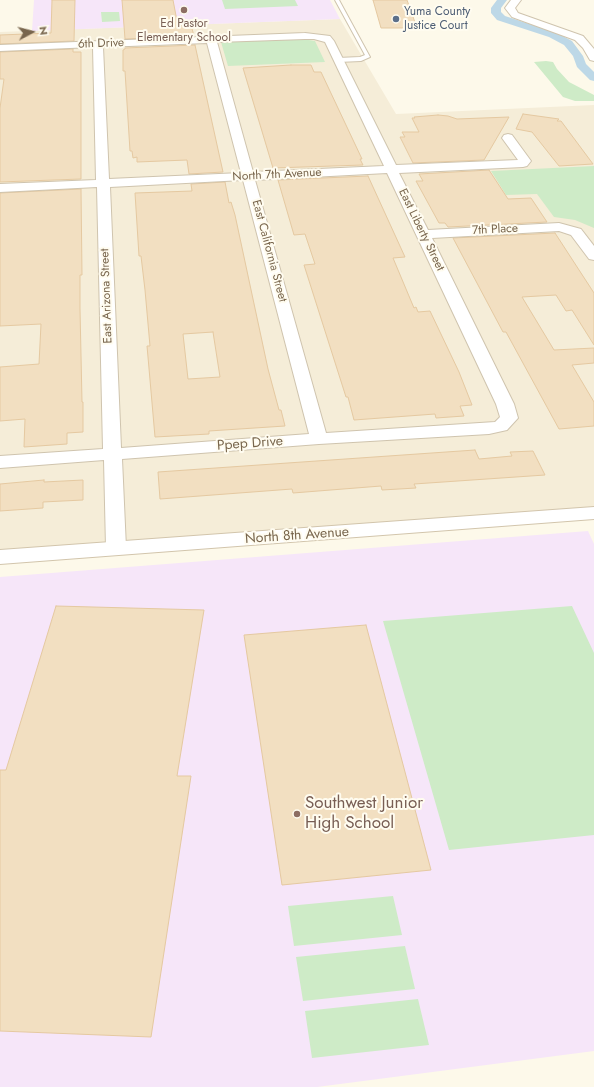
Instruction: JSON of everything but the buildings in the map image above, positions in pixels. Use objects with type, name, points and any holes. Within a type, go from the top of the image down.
[{"type":"main road","name":"North 8th Avenue","points":[[0,557],[594,513]]},
{"type":"street","points":[[516,0],[510,8],[515,15],[579,38],[587,46],[594,58]]},
{"type":"street","name":"6th Drive","points":[[0,48],[211,39],[305,36],[321,37]]},
{"type":"street","name":"East Liberty Street","points":[[321,37],[329,41],[505,404],[509,418],[501,426]]},
{"type":"street","name":"East California Street","points":[[211,39],[319,439]]},
{"type":"street","name":"East Arizona Street","points":[[98,44],[116,548]]},
{"type":"street","name":"North 7th Avenue","points":[[0,188],[523,163],[525,161],[508,138]]},
{"type":"street","name":"7th Place","points":[[423,234],[550,226],[567,228],[576,232],[594,256]]},
{"type":"street","name":"Ppep Drive","points":[[0,462],[319,439],[489,429],[501,426]]},
{"type":"lane","points":[[337,0],[368,56],[361,59],[338,60]]},
{"type":"shaded area","name":"Ed Pastor Elementary School","points":[[34,0],[330,0],[340,19],[32,31]]},
{"type":"shaded area","points":[[340,19],[396,114],[594,105],[594,513],[0,558],[0,32]]},
{"type":"shaded area","name":"Southwest Junior High School","points":[[588,531],[594,544],[594,1051],[317,1087],[0,1087],[0,577]]},
{"type":"green space","points":[[222,0],[295,0],[298,6],[225,9]]},
{"type":"green space","points":[[101,12],[119,12],[120,21],[102,22]]},
{"type":"green space","points":[[303,39],[315,41],[325,62],[228,66],[221,42]]},
{"type":"green space","points":[[534,62],[553,62],[557,69],[569,82],[594,95],[594,101],[575,101],[563,97]]},
{"type":"green space","points":[[594,166],[594,228],[575,220],[554,217],[537,194],[506,195],[491,171]]},
{"type":"green space","points":[[572,606],[594,653],[594,835],[449,850],[383,621]]},
{"type":"green space","points":[[393,896],[402,935],[294,946],[288,906]]},
{"type":"green space","points":[[405,946],[415,989],[303,1001],[296,957]]},
{"type":"green space","points":[[418,999],[429,1045],[312,1058],[305,1011]]},
{"type":"waterway","points":[[502,0],[496,8],[496,13],[501,18],[553,35],[568,43],[578,56],[581,65],[594,78]]},
{"type":"place","name":"Ed Pastor Elementary School","points":[[184,10]]},
{"type":"place","name":"Yuma County Justice Court","points":[[396,19]]},
{"type":"place","name":"Southwest Junior High School","points":[[297,814]]}]
